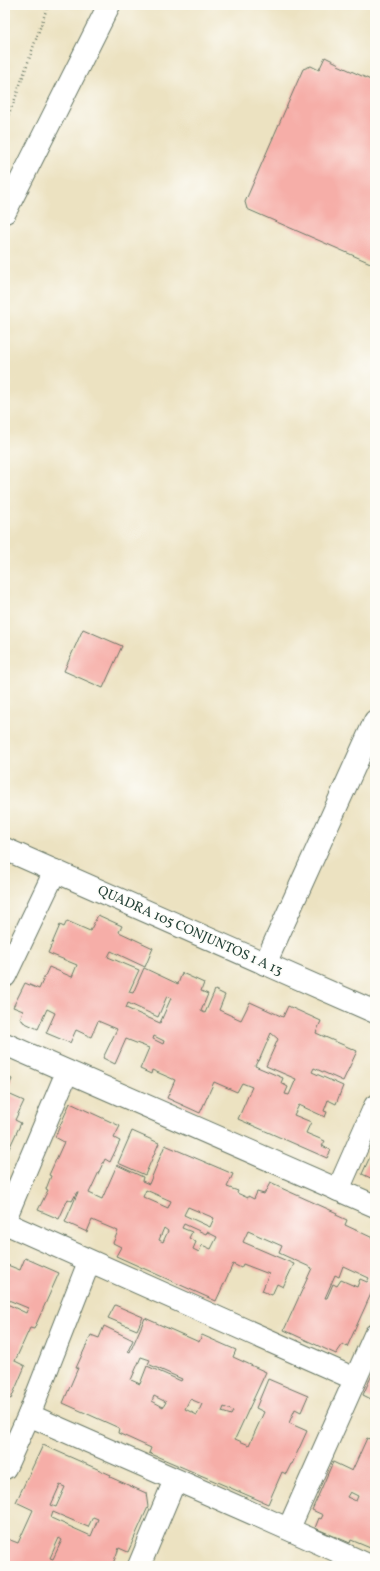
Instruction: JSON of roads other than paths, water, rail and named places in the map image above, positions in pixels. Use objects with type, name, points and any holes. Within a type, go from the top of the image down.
[{"type":"street","points":[[5,212],[108,7]]},
{"type":"street","points":[[265,964],[375,721]]},
{"type":"street","name":"QUADRA 105 CONJUNTOS 1 A 13","points":[[5,849],[375,1012]]},
{"type":"street","points":[[5,976],[55,871]]},
{"type":"street","points":[[5,1044],[375,1206]]},
{"type":"street","points":[[5,1219],[67,1072]]},
{"type":"street","points":[[338,1190],[375,1106]]},
{"type":"street","points":[[5,1223],[89,1262],[355,1379]]},
{"type":"street","points":[[5,1468],[29,1415],[89,1262]]},
{"type":"street","points":[[289,1528],[375,1335]]},
{"type":"street","points":[[29,1415],[175,1480],[289,1528],[370,1566]]},
{"type":"street","points":[[139,1566],[175,1480]]}]
